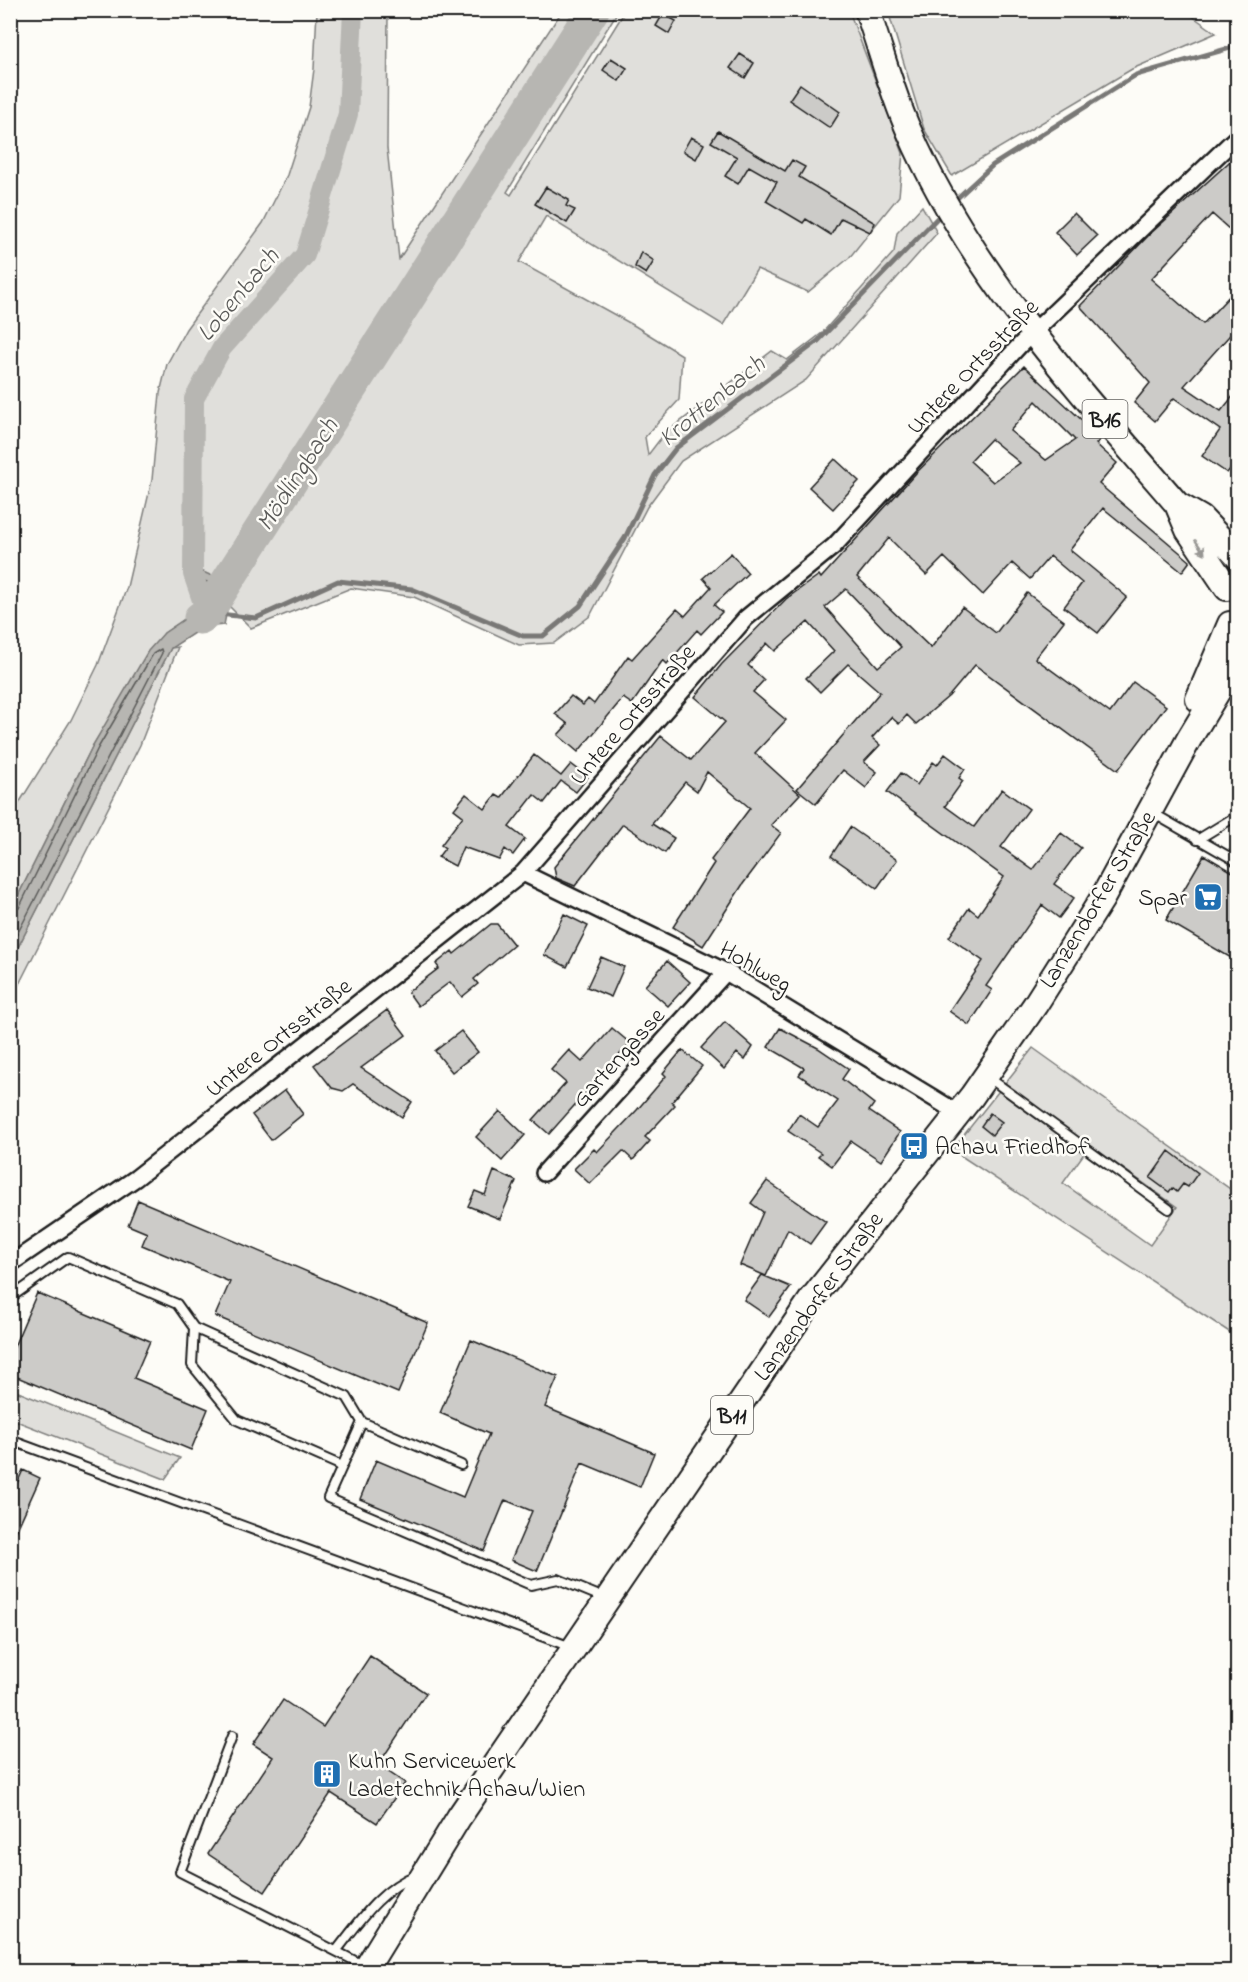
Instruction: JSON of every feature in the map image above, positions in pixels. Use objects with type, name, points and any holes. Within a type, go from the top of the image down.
[{"type":"main road","name":"B16","points":[[867,10],[909,131],[939,191],[979,258],[1033,333],[1177,504],[1188,530],[1232,582]]},
{"type":"main road","name":"B16","points":[[1177,504],[1201,518],[1238,557]]},
{"type":"main road","name":"B11","points":[[1189,739],[1194,709],[1234,627],[1223,606],[1232,582]]},
{"type":"main road","name":"B11","points":[[1189,739],[1238,658]]},
{"type":"main road","name":"Lanzendorfer Straße","points":[[365,1969],[426,1871],[573,1648],[811,1300],[986,1076],[1102,899],[1189,739]]},
{"type":"street","name":"Untere Ortsstraße","points":[[10,1264],[136,1178],[524,873],[746,618],[834,546],[1033,333],[1238,135]]},
{"type":"street","name":"Hohlweg","points":[[524,873],[726,972],[958,1113]]},
{"type":"street","name":"Gartengasse","points":[[544,1173],[726,972]]},
{"type":"lane","points":[[1150,812],[1238,862]]},
{"type":"lane","points":[[1197,840],[1238,816]]},
{"type":"lane","points":[[986,1076],[1169,1209]]},
{"type":"lane","points":[[10,1298],[68,1257],[177,1304],[194,1328],[348,1397],[362,1422],[461,1465]]},
{"type":"lane","points":[[194,1328],[192,1365],[237,1420],[342,1466]]},
{"type":"lane","points":[[362,1422],[328,1498],[531,1585],[558,1579],[606,1599]]},
{"type":"lane","points":[[11,1442],[573,1648]]},
{"type":"lane","points":[[232,1736],[180,1872],[338,1950],[365,1969]]},
{"type":"lane","points":[[338,1950],[367,1913],[396,1883],[426,1871]]},
{"type":"shaded area","points":[[317,11],[388,11],[387,148],[399,259],[562,11],[618,11],[507,192],[511,195],[625,11],[849,11],[903,153],[899,196],[849,258],[808,292],[757,269],[723,325],[546,216],[519,262],[635,326],[682,355],[679,400],[645,437],[648,455],[664,434],[772,351],[787,360],[822,333],[894,252],[897,233],[922,206],[937,233],[806,380],[681,461],[647,507],[590,616],[554,643],[519,645],[414,597],[351,588],[251,628],[228,605],[231,585],[192,583],[197,599],[186,618],[164,633],[93,745],[11,910],[11,816],[71,720],[98,665],[127,587],[152,480],[160,393],[167,364],[186,329],[263,223],[287,175],[309,107],[314,69]]},
{"type":"shaded area","points":[[888,11],[1185,11],[1216,33],[1132,69],[952,176],[924,129]]},
{"type":"shaded area","points":[[178,647],[140,745],[11,1000],[11,961],[171,648]]},
{"type":"shaded area","points":[[1033,1048],[1237,1194],[1237,1337],[952,1150]],"holes":[[[1090,1145],[1177,1207],[1150,1245],[1063,1183]]]},
{"type":"shaded area","points":[[10,1389],[180,1458],[165,1479],[11,1419]]},
{"type":"water","points":[[201,571],[232,585],[224,625],[203,627],[171,648],[11,961],[11,910],[93,745],[148,651],[164,633],[186,618],[197,599],[192,583]]},
{"type":"building","points":[[663,14],[676,21],[669,34],[656,26]]},
{"type":"building","points":[[740,54],[754,63],[745,78],[730,68]]},
{"type":"building","points":[[611,58],[627,68],[619,81],[603,70]]},
{"type":"building","points":[[800,84],[840,112],[830,128],[789,100]]},
{"type":"building","points":[[718,131],[785,171],[792,160],[805,167],[799,177],[875,223],[870,232],[841,218],[831,235],[806,219],[803,223],[766,201],[777,182],[749,166],[738,184],[725,176],[737,157],[711,142]]},
{"type":"building","points":[[691,137],[704,144],[696,159],[683,151]]},
{"type":"building","points":[[1238,154],[1238,237],[1212,214],[1151,279],[1203,324],[1238,287],[1238,326],[1184,386],[1221,411],[1238,390],[1238,459],[1227,473],[1202,456],[1220,430],[1174,398],[1155,421],[1134,403],[1150,383],[1080,306],[1150,234]]},
{"type":"building","points":[[546,187],[569,200],[566,206],[575,210],[567,223],[535,204]]},
{"type":"building","points":[[1074,213],[1097,236],[1077,255],[1055,232]]},
{"type":"building","points":[[641,252],[654,261],[646,274],[635,267]]},
{"type":"building","points":[[1024,366],[1101,438],[1096,444],[1117,463],[1099,484],[1190,561],[1182,572],[1103,508],[1070,550],[1127,597],[1098,633],[1064,607],[1082,583],[1050,556],[1030,579],[1012,563],[983,595],[944,557],[926,575],[889,538],[857,577],[931,648],[962,607],[996,633],[1027,593],[1064,621],[1035,658],[1110,713],[1133,682],[1166,706],[1118,770],[975,665],[949,696],[916,724],[907,715],[899,724],[891,717],[872,738],[880,745],[864,762],[877,772],[866,788],[843,770],[816,804],[797,789],[880,692],[848,664],[820,692],[806,678],[834,651],[808,622],[775,651],[767,643],[748,665],[764,680],[753,692],[786,720],[755,753],[800,794],[771,825],[781,833],[743,884],[703,946],[673,927],[714,863],[711,860],[750,808],[707,772],[697,791],[685,782],[652,824],[674,838],[665,853],[623,824],[575,886],[556,878],[554,867],[661,736],[691,760],[725,722],[695,697],[722,664],[786,599],[819,575],[821,578],[916,473]],"holes":[[[1036,401],[1075,440],[1046,460],[1010,431]],[[991,439],[1020,463],[993,482],[970,461]],[[846,589],[901,647],[878,667],[825,607]]]},
{"type":"building","points":[[835,459],[859,481],[833,509],[809,487]]},
{"type":"building","points":[[731,553],[748,573],[714,605],[722,612],[701,634],[697,630],[667,664],[663,660],[632,704],[623,698],[578,752],[558,735],[568,724],[555,714],[571,696],[583,705],[588,699],[594,704],[628,656],[632,659],[677,609],[685,616],[711,587],[703,578]]},
{"type":"building","points":[[945,754],[965,769],[959,778],[963,781],[945,806],[974,827],[1002,789],[1029,809],[1001,847],[1033,870],[1061,833],[1081,848],[1054,884],[1074,898],[1059,918],[1042,905],[986,986],[992,990],[969,1025],[949,1011],[983,961],[949,937],[969,908],[978,915],[1004,877],[887,792],[901,773],[917,785],[933,762],[937,765]]},
{"type":"building","points":[[534,755],[561,776],[571,764],[588,777],[576,792],[561,781],[544,803],[534,795],[509,827],[525,839],[513,855],[505,849],[499,860],[463,847],[455,866],[438,857],[445,848],[441,845],[463,816],[454,809],[466,794],[485,809],[496,795],[501,798]]},
{"type":"building","points":[[850,827],[897,860],[877,888],[831,856]]},
{"type":"building","name":"Spar","points":[[1204,855],[1238,875],[1238,962],[1166,920]]},
{"type":"building","points":[[564,914],[588,926],[567,967],[544,955]]},
{"type":"building","points":[[491,924],[497,924],[514,945],[474,979],[478,984],[462,997],[450,982],[418,1006],[408,992],[439,968],[436,964],[452,951],[454,954]]},
{"type":"building","points":[[601,957],[624,967],[611,997],[587,987]]},
{"type":"building","points":[[667,961],[690,982],[668,1006],[645,986]]},
{"type":"building","points":[[387,1010],[406,1035],[361,1068],[412,1102],[402,1117],[353,1084],[343,1091],[332,1088],[314,1065]]},
{"type":"building","points":[[725,1022],[753,1047],[745,1060],[737,1053],[724,1069],[701,1048]]},
{"type":"building","points":[[612,1028],[630,1043],[549,1134],[533,1120],[566,1083],[551,1070],[569,1050],[582,1062]]},
{"type":"building","points":[[780,1028],[818,1048],[849,1069],[842,1079],[874,1104],[869,1111],[900,1132],[881,1161],[851,1141],[832,1166],[818,1156],[821,1153],[788,1131],[799,1114],[818,1127],[838,1101],[799,1075],[804,1068],[768,1047]]},
{"type":"building","points":[[461,1031],[478,1052],[452,1072],[435,1051]]},
{"type":"building","points":[[682,1050],[702,1066],[672,1102],[675,1105],[645,1137],[650,1141],[633,1160],[623,1151],[590,1184],[574,1169],[594,1149],[597,1152],[637,1110],[666,1076],[663,1073]]},
{"type":"building","points":[[285,1090],[303,1114],[271,1140],[252,1115]]},
{"type":"building","points":[[500,1111],[525,1135],[502,1161],[476,1137]]},
{"type":"building","points":[[990,1113],[1002,1122],[992,1135],[981,1126]]},
{"type":"building","points":[[1169,1151],[1198,1173],[1188,1187],[1183,1184],[1177,1192],[1172,1188],[1169,1192],[1150,1178]]},
{"type":"building","points":[[494,1171],[516,1181],[500,1219],[468,1206],[475,1191],[485,1195]]},
{"type":"building","points":[[767,1181],[826,1222],[810,1244],[788,1229],[766,1276],[740,1265],[763,1212],[751,1203]]},
{"type":"building","points":[[138,1200],[428,1323],[398,1393],[215,1316],[230,1282],[142,1245],[147,1233],[128,1225]]},
{"type":"building","points":[[762,1275],[791,1287],[769,1317],[744,1300]]},
{"type":"building","points":[[37,1293],[150,1341],[134,1378],[208,1409],[191,1450],[10,1374],[10,1356]]},
{"type":"building","points":[[471,1340],[558,1377],[545,1407],[654,1453],[640,1487],[582,1463],[537,1571],[511,1560],[532,1511],[505,1500],[484,1551],[360,1499],[376,1460],[463,1497],[489,1434],[440,1413]]},
{"type":"building","points":[[23,1470],[40,1478],[10,1545],[10,1499]]},
{"type":"building","name":"Kuhn Servicewerk Ladetechnik Achau/Wien","points":[[370,1656],[426,1693],[378,1765],[405,1783],[377,1823],[331,1793],[265,1892],[208,1854],[273,1757],[253,1744],[283,1700],[323,1727]]},
{"type":"waterway","name":"Lobenbach","points":[[203,603],[193,574],[194,399],[222,348],[305,255],[348,114],[353,10]]},
{"type":"waterway","name":"Mödlingbach","points":[[200,618],[207,613],[593,10]]},
{"type":"waterway","name":"Krottenbach","points":[[953,202],[993,165],[1136,75],[1230,48],[1238,41]]},
{"type":"waterway","name":"Krottenbach","points":[[219,614],[256,618],[338,581],[412,589],[523,636],[543,636],[580,606],[625,538],[655,475],[676,448],[818,341],[944,211]]},
{"type":"place","name":"Spar","points":[[1208,897]]},
{"type":"place","name":"Achau Friedhof","points":[[914,1146]]},
{"type":"place","name":"Kuhn Servicewerk Ladetechnik Achau/Wien","points":[[327,1774]]}]
